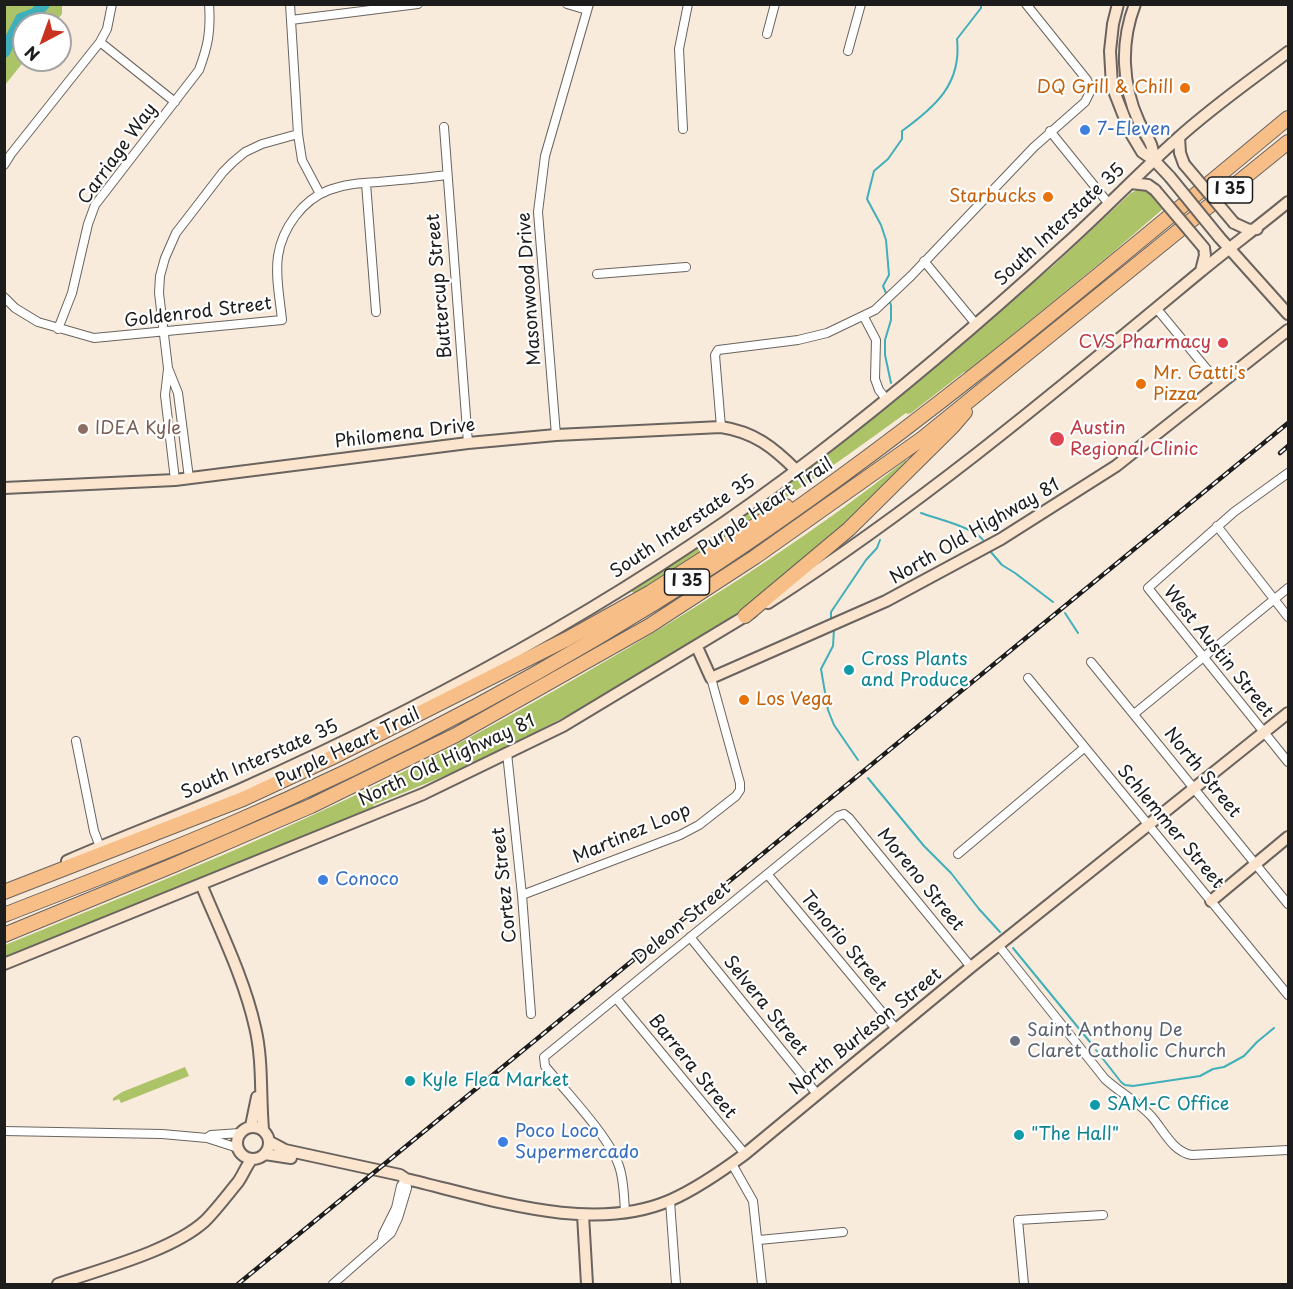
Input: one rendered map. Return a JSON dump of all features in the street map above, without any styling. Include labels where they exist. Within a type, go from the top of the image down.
[{"type":"highway","name":"Purple Heart Trail","points":[[4,915],[224,827],[318,785],[451,718],[627,619],[817,495],[949,397],[1288,118]]},
{"type":"highway","name":"Purple Heart Trail","points":[[4,935],[174,866],[311,806],[404,761],[510,705],[649,626],[755,557],[874,474],[984,389],[1288,142]]},
{"type":"highway","points":[[745,616],[849,529],[952,426],[984,389]]},
{"type":"highway","points":[[4,890],[243,799],[331,758],[567,639],[651,591],[784,507],[817,495]]},
{"type":"main road","points":[[1118,4],[1110,51],[1112,87],[1130,132],[1142,152],[1154,160],[1170,177],[1229,250],[1288,314]]},
{"type":"main road","points":[[1135,4],[1129,18],[1124,50],[1126,80],[1136,114],[1152,142],[1154,160]]},
{"type":"main road","name":"South Interstate 35","points":[[4,890],[288,767],[425,701],[628,586],[689,547],[796,470],[886,399],[1064,246],[1179,137],[1227,97],[1288,52]]},
{"type":"main road","points":[[1179,137],[1180,153],[1184,164],[1234,223],[1249,230],[1257,229]]},
{"type":"main road","points":[[1131,183],[1148,185],[1155,190],[1204,248],[1205,255],[1201,271]]},
{"type":"main road","points":[[697,647],[778,597],[857,544],[962,466],[1288,202]]},
{"type":"main road","name":"North Old Highway 81","points":[[711,678],[886,601],[972,556],[1116,466],[1288,330]]},
{"type":"main road","name":"Philomena Drive","points":[[4,488],[175,480],[468,442],[721,427],[738,429],[764,441],[796,470]]},
{"type":"main road","name":"North Old Highway 81","points":[[201,884],[423,794],[563,726],[697,647]]},
{"type":"main road","name":"Martinez Loop","points":[[697,647],[711,678]]},
{"type":"main road","name":"North Burleson Street","points":[[270,1142],[285,1150],[555,1213],[583,1215],[625,1212],[670,1201],[711,1179],[745,1154],[971,967],[1288,713]]},
{"type":"main road","points":[[1211,901],[1288,837]]},
{"type":"main road","points":[[4,964],[201,884],[247,998],[260,1054],[262,1129],[270,1142],[265,1154],[260,1158],[252,1159],[242,1155],[238,1149]]},
{"type":"main road","points":[[251,1126],[256,1097],[260,1091]]},
{"type":"main road","points":[[233,1185],[232,1180],[239,1164],[237,1142],[240,1133],[251,1126],[262,1129]]},
{"type":"main road","name":"North Burleson Street","points":[[265,1154],[400,1182],[406,1179]]},
{"type":"main road","points":[[58,1284],[168,1245],[187,1235],[205,1221],[237,1183],[252,1159]]},
{"type":"main road","points":[[583,1215],[587,1284]]},
{"type":"street","points":[[4,165],[100,42],[106,29],[112,4]]},
{"type":"street","name":"Carriage Way","points":[[58,328],[72,293],[87,224],[95,205],[199,70],[208,46],[209,4]]},
{"type":"street","points":[[290,4],[298,134],[302,160],[320,194]]},
{"type":"street","points":[[291,20],[418,4]]},
{"type":"street","points":[[567,4],[588,7]]},
{"type":"street","points":[[683,129],[679,49],[688,4]]},
{"type":"street","points":[[767,34],[775,4]]},
{"type":"street","points":[[848,51],[861,4]]},
{"type":"street","points":[[721,427],[715,355],[718,350],[798,340],[827,333],[864,317],[893,294],[1050,131],[1085,102],[1091,90],[1087,80],[1026,4]]},
{"type":"street","name":"Masonwood Drive","points":[[556,435],[538,212],[545,156],[588,7]]},
{"type":"street","points":[[100,42],[175,102]]},
{"type":"street","points":[[1091,90],[1112,87]]},
{"type":"street","name":"Buttercup Street","points":[[444,127],[468,442]]},
{"type":"street","points":[[1050,131],[1109,204]]},
{"type":"street","points":[[175,480],[165,395],[168,368],[159,283],[165,258],[176,233],[223,172],[245,152],[276,139],[298,134]]},
{"type":"street","name":"Goldenrod Street","points":[[4,297],[15,308],[38,322],[94,338],[282,320],[277,269],[282,240],[295,218],[320,194],[340,186],[447,176]]},
{"type":"street","points":[[366,183],[376,312]]},
{"type":"street","points":[[924,261],[975,323]]},
{"type":"street","points":[[597,274],[686,267]]},
{"type":"street","points":[[1157,309],[1220,385]]},
{"type":"street","points":[[864,317],[876,340],[875,379],[886,399]]},
{"type":"street","points":[[168,368],[178,393],[189,478]]},
{"type":"street","points":[[168,422],[182,421]]},
{"type":"street","points":[[1288,473],[1217,526],[1288,617]]},
{"type":"street","name":"West Austin Street","points":[[1217,526],[1148,588],[1288,762]]},
{"type":"street","points":[[1134,714],[1288,588]]},
{"type":"street","name":"North Street","points":[[1091,662],[1288,904]]},
{"type":"street","name":"Martinez Loop","points":[[522,895],[680,835],[699,825],[736,796],[740,790],[740,783],[711,678]]},
{"type":"street","name":"Schlemmer Street","points":[[1028,678],[1288,995]]},
{"type":"street","points":[[76,741],[94,831],[100,847]]},
{"type":"street","points":[[958,854],[1084,748]]},
{"type":"street","name":"Cortez Street","points":[[507,753],[522,895],[531,1014]]},
{"type":"street","name":"Deleon Street","points":[[625,1212],[622,1176],[616,1157],[544,1066],[544,1057],[838,816],[844,814]]},
{"type":"street","name":"Moreno Street","points":[[844,814],[971,967]]},
{"type":"street","name":"Tenorio Street","points":[[768,875],[896,1029]]},
{"type":"street","name":"Selvera Street","points":[[690,937],[817,1094]]},
{"type":"street","points":[[999,946],[1105,1079],[1145,1110],[1177,1149],[1184,1154],[1288,1150]]},
{"type":"street","name":"Barrera Street","points":[[616,998],[745,1154]]},
{"type":"street","points":[[4,1131],[162,1134],[207,1138],[238,1149]]},
{"type":"street","points":[[207,1138],[211,1135],[240,1133]]},
{"type":"street","points":[[732,1164],[753,1201],[762,1284]]},
{"type":"street","points":[[338,1283],[372,1252],[382,1239],[391,1233],[399,1218],[406,1179]]},
{"type":"street","points":[[670,1201],[676,1284]]},
{"type":"street","points":[[1024,1284],[1018,1220],[1103,1215]]},
{"type":"street","points":[[759,1240],[843,1232]]},
{"type":"green space","points":[[5,4],[62,5],[62,12],[12,12],[12,72],[15,72],[5,85]]},
{"type":"green space","points":[[1139,189],[1147,189],[1164,208],[966,373],[964,372],[911,413],[906,413],[806,484],[670,573],[635,594],[630,590],[489,672],[703,543],[786,486],[1053,266],[1131,193]]},
{"type":"green space","points":[[906,460],[907,462],[879,495],[762,596],[677,653],[615,690],[540,730],[447,775],[373,805],[374,808],[5,959],[5,945],[193,868],[304,819],[387,780],[549,694],[735,582],[805,535]]},
{"type":"green space","points":[[185,1067],[189,1076],[121,1103],[119,1099],[113,1101],[113,1098],[122,1092]]},
{"type":"waterway","points":[[4,52],[21,19],[35,14],[44,4]]},
{"type":"waterway","points":[[891,383],[885,355],[885,340],[891,320],[891,305],[883,286],[889,275],[886,240],[867,199],[874,171],[888,159],[902,139],[902,131],[925,113],[944,93],[955,69],[957,39],[981,8],[981,4]]},
{"type":"waterway","points":[[921,513],[963,527],[983,540]]},
{"type":"waterway","points":[[831,619],[831,612],[866,560],[877,548],[880,540]]},
{"type":"waterway","points":[[990,551],[1002,565],[1053,602]]},
{"type":"waterway","points":[[1065,613],[1078,633]]},
{"type":"waterway","points":[[834,629],[833,646],[821,669],[828,710],[834,725],[858,760]]},
{"type":"waterway","points":[[868,778],[1000,932]]},
{"type":"waterway","points":[[1013,948],[1090,1042]]},
{"type":"waterway","points":[[1096,1050],[1121,1082],[1133,1086],[1200,1076],[1213,1069],[1224,1067],[1244,1056],[1274,1028]]},
{"type":"railway","points":[[238,1284],[1288,423]]},
{"type":"railway","points":[[1280,453],[1288,446]]},
{"type":"place","name":"DQ Grill & Chill","points":[[1185,88]]},
{"type":"place","name":"7-Eleven","points":[[1085,130]]},
{"type":"place","name":"Starbucks","points":[[1048,197]]},
{"type":"place","name":"CVS Pharmacy","points":[[1223,343]]},
{"type":"place","name":"Mr. Gatti's Pizza","points":[[1141,384]]},
{"type":"place","name":"IDEA Kyle","points":[[83,429]]},
{"type":"place","name":"Austin Regional Clinic","points":[[1057,439]]},
{"type":"place","name":"Cross Plants and Produce","points":[[849,670]]},
{"type":"place","name":"Los Vega","points":[[744,700]]},
{"type":"place","name":"Conoco","points":[[323,880]]},
{"type":"place","name":"Saint Anthony De Claret Catholic Church","points":[[1015,1041]]},
{"type":"place","name":"Kyle Flea Market","points":[[410,1081]]},
{"type":"place","name":"SAM-C Office","points":[[1095,1105]]},
{"type":"place","name":"\"The Hall\"","points":[[1019,1135]]},
{"type":"place","name":"Poco Loco Supermercado","points":[[503,1142]]}]
